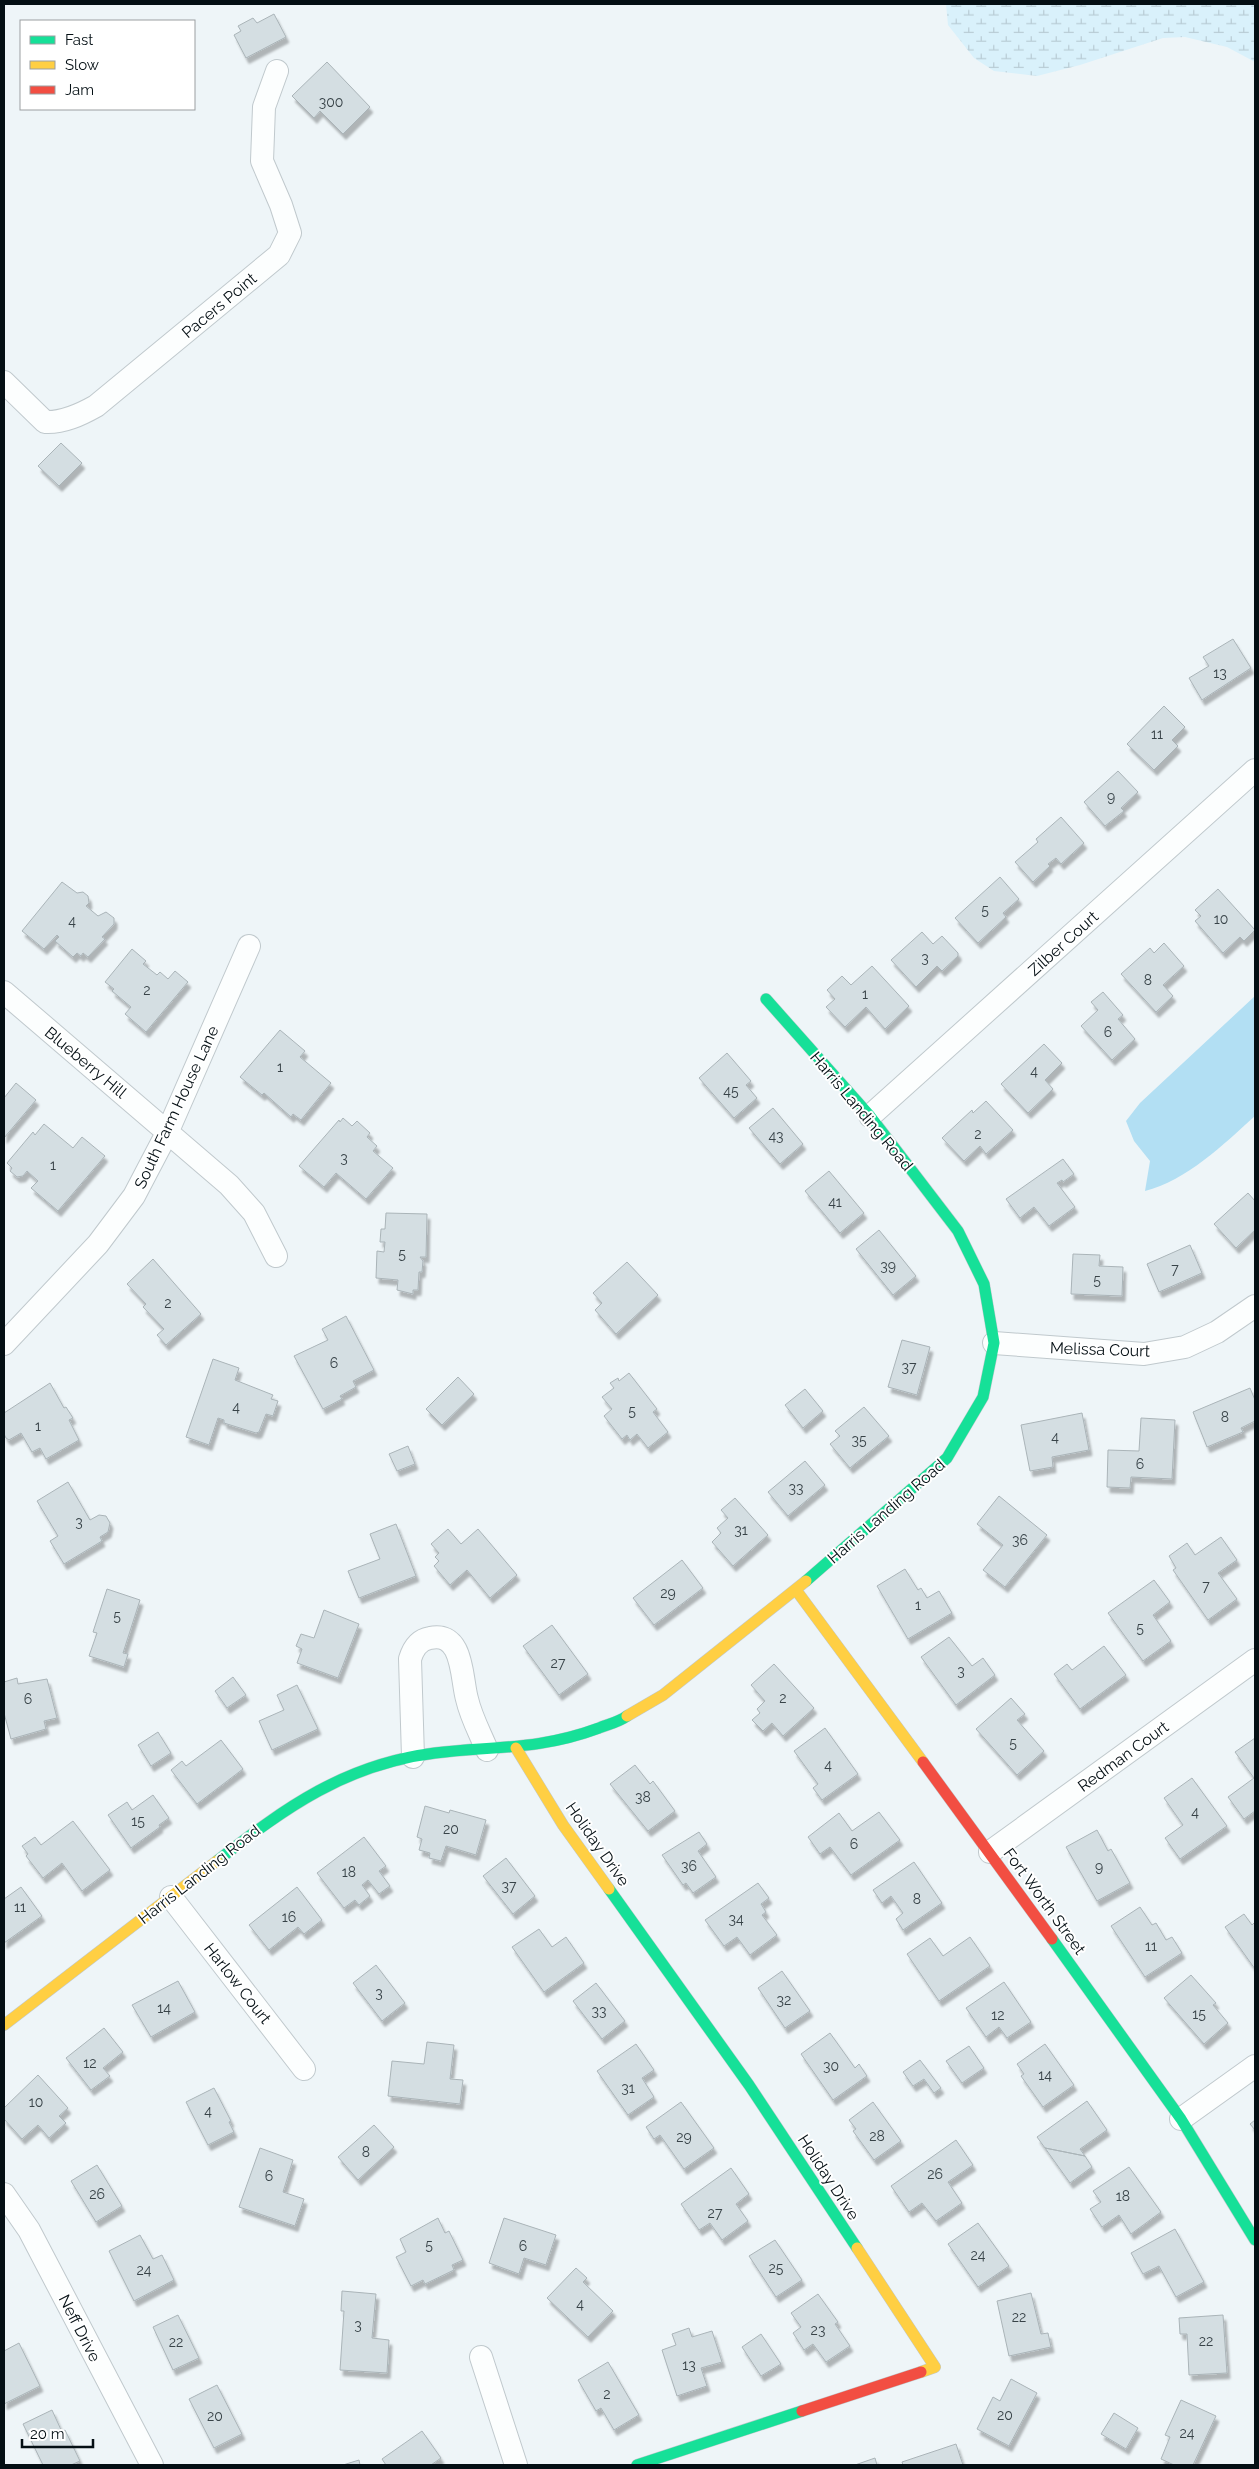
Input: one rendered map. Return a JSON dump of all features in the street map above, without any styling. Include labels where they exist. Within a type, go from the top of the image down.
[{"type":"street","name":"Pacers Point","points":[[4,382],[45,422],[75,417],[96,406],[279,255],[290,233],[282,205],[262,161],[264,107],[277,71]]},
{"type":"street","name":"Zilber Court","points":[[870,1116],[1255,770]]},
{"type":"street","name":"South Farm House Lane","points":[[4,1344],[98,1244],[134,1196],[167,1133],[249,946]]},
{"type":"street","name":"Blueberry Hill","points":[[4,992],[128,1096],[167,1133],[229,1185],[254,1213],[276,1256]]},
{"type":"street","name":"Harris Landing Road","points":[[4,2025],[276,1815],[317,1790],[352,1774],[413,1756],[516,1748],[552,1743],[586,1734],[623,1719],[663,1695],[796,1590],[947,1458],[983,1397],[994,1343],[984,1284],[958,1231],[870,1116],[766,999]]},
{"type":"street","name":"Melissa Court","points":[[994,1343],[1144,1354],[1185,1347],[1217,1332],[1255,1306]]},
{"type":"street","name":"Fort Worth Street","points":[[796,1590],[990,1852],[1181,2119],[1255,2240]]},
{"type":"street","points":[[413,1756],[410,1660],[414,1649],[422,1640],[431,1637],[449,1642],[456,1649],[466,1698],[486,1750]]},
{"type":"street","name":"Redman Court","points":[[990,1852],[1255,1660]]},
{"type":"street","name":"Holiday Drive","points":[[516,1748],[563,1824],[749,2085],[935,2367],[638,2465]]},
{"type":"street","name":"Harlow Court","points":[[171,1897],[304,2069]]},
{"type":"street","points":[[1181,2119],[1255,2066]]},
{"type":"street","name":"Neff Drive","points":[[4,2194],[29,2230],[152,2465]]},
{"type":"street","points":[[481,2357],[516,2465]]},
{"type":"green space","points":[[946,4],[1255,4],[1255,62],[1227,47],[1185,37],[1163,38],[1080,65],[1037,76],[994,71],[974,58],[948,25]]},
{"type":"water","points":[[1255,996],[1255,1116],[1190,1170],[1160,1186],[1145,1191],[1150,1161],[1134,1141],[1126,1121],[1140,1103]]},
{"type":"building","points":[[274,14],[286,37],[246,58],[234,35],[241,31],[238,26],[253,18],[257,23]]},
{"type":"building","points":[[327,62],[370,107],[343,134],[320,111],[314,118],[292,96]]},
{"type":"building","points":[[61,443],[82,463],[59,486],[38,466]]},
{"type":"building","points":[[1233,639],[1251,668],[1202,700],[1189,678],[1209,666],[1203,657]]},
{"type":"building","points":[[1164,706],[1185,727],[1172,740],[1178,746],[1154,770],[1127,744]]},
{"type":"building","points":[[1118,771],[1138,792],[1121,808],[1124,811],[1105,826],[1084,802]]},
{"type":"building","points":[[1061,817],[1084,843],[1061,864],[1056,858],[1048,864],[1050,866],[1033,882],[1015,862],[1038,842],[1036,839]]},
{"type":"building","points":[[1000,877],[1019,899],[1003,913],[1006,917],[978,943],[955,918]]},
{"type":"building","points":[[62,882],[77,893],[83,892],[88,896],[89,903],[86,906],[98,916],[106,912],[114,918],[114,924],[102,937],[105,939],[88,957],[83,953],[81,956],[77,953],[73,957],[55,941],[59,937],[57,935],[44,949],[22,931]]},
{"type":"building","points":[[1218,889],[1255,930],[1244,941],[1240,937],[1223,953],[1195,921],[1201,916],[1195,910]]},
{"type":"building","points":[[922,932],[933,944],[942,936],[958,953],[958,956],[942,971],[937,966],[916,987],[891,960]]},
{"type":"building","points":[[1164,943],[1184,966],[1163,985],[1173,996],[1156,1012],[1121,974],[1150,948],[1154,953]]},
{"type":"building","points":[[132,949],[146,961],[143,964],[157,975],[160,972],[168,979],[175,971],[188,982],[146,1032],[125,1014],[131,1007],[112,991],[114,989],[105,982]]},
{"type":"building","points":[[872,966],[909,1006],[885,1029],[866,1007],[845,1027],[826,1007],[835,999],[827,990],[842,976],[851,985]]},
{"type":"building","points":[[1103,992],[1123,1015],[1118,1019],[1135,1039],[1112,1060],[1081,1026],[1098,1010],[1091,1002]]},
{"type":"building","points":[[280,1030],[305,1051],[300,1057],[331,1083],[301,1120],[293,1114],[291,1117],[264,1093],[262,1095],[240,1077]]},
{"type":"building","points":[[1044,1044],[1062,1063],[1045,1080],[1053,1089],[1028,1113],[1001,1084]]},
{"type":"building","points":[[727,1053],[751,1081],[746,1085],[757,1098],[734,1118],[699,1078]]},
{"type":"building","points":[[16,1083],[36,1100],[4,1138],[4,1098]]},
{"type":"building","points":[[986,1101],[1013,1130],[986,1154],[980,1146],[964,1161],[942,1138],[972,1110],[973,1113]]},
{"type":"building","points":[[773,1108],[803,1144],[780,1164],[749,1128]]},
{"type":"building","points":[[343,1118],[352,1126],[357,1121],[370,1133],[367,1137],[377,1146],[373,1151],[393,1168],[366,1199],[336,1173],[324,1187],[299,1166],[339,1120],[340,1122]]},
{"type":"building","points":[[44,1124],[73,1148],[82,1137],[105,1156],[58,1211],[31,1188],[38,1181],[27,1171],[23,1176],[17,1177],[10,1171],[12,1168],[7,1163],[33,1132],[35,1135]]},
{"type":"building","points":[[1063,1159],[1074,1174],[1063,1182],[1062,1180],[1057,1183],[1075,1207],[1049,1226],[1034,1207],[1020,1218],[1006,1199]]},
{"type":"building","points":[[829,1171],[864,1213],[840,1233],[805,1191]]},
{"type":"building","points":[[1248,1193],[1255,1201],[1255,1230],[1236,1248],[1214,1224]]},
{"type":"building","points":[[386,1213],[427,1214],[426,1257],[420,1257],[423,1261],[422,1272],[419,1272],[418,1290],[413,1290],[413,1294],[397,1290],[398,1280],[376,1278],[377,1251],[384,1252],[385,1242],[380,1242],[381,1229],[385,1229]]},
{"type":"building","points":[[879,1230],[916,1276],[893,1295],[856,1249]]},
{"type":"building","points":[[1190,1245],[1202,1273],[1159,1292],[1147,1264]]},
{"type":"building","points":[[1073,1254],[1100,1255],[1099,1266],[1123,1267],[1122,1296],[1071,1294]]},
{"type":"building","points":[[153,1259],[201,1314],[166,1345],[157,1335],[164,1329],[143,1307],[146,1304],[127,1284]]},
{"type":"building","points":[[627,1262],[658,1295],[616,1334],[595,1310],[602,1303],[593,1293]]},
{"type":"building","points":[[346,1316],[374,1370],[353,1381],[356,1387],[340,1396],[342,1399],[323,1409],[294,1356],[328,1340],[322,1329]]},
{"type":"building","points":[[902,1340],[930,1347],[917,1395],[888,1387]]},
{"type":"building","points":[[213,1359],[239,1368],[235,1380],[273,1395],[271,1399],[278,1401],[273,1416],[266,1414],[259,1432],[256,1433],[224,1423],[224,1420],[218,1418],[209,1445],[186,1437]]},
{"type":"building","points":[[629,1373],[657,1409],[653,1412],[668,1432],[648,1448],[637,1434],[630,1440],[627,1435],[622,1439],[604,1416],[612,1409],[602,1397],[614,1388],[610,1383],[618,1378],[619,1381]]},
{"type":"building","points":[[458,1377],[474,1394],[442,1425],[426,1409]]},
{"type":"building","points":[[50,1383],[64,1408],[66,1407],[73,1418],[69,1420],[79,1440],[46,1459],[40,1448],[32,1452],[21,1433],[9,1440],[6,1438],[4,1434],[4,1413]]},
{"type":"building","points":[[1250,1388],[1255,1400],[1255,1421],[1241,1428],[1243,1432],[1207,1447],[1193,1412]]},
{"type":"building","points":[[805,1389],[823,1411],[803,1428],[785,1405]]},
{"type":"building","points":[[864,1407],[889,1436],[850,1468],[830,1444],[840,1436],[835,1431]]},
{"type":"building","points":[[1082,1413],[1089,1450],[1052,1457],[1053,1467],[1030,1471],[1021,1425]]},
{"type":"building","points":[[1141,1418],[1175,1420],[1172,1479],[1131,1477],[1130,1488],[1107,1487],[1108,1450],[1139,1451]]},
{"type":"building","points":[[408,1446],[415,1464],[397,1471],[389,1454]]},
{"type":"building","points":[[805,1461],[825,1485],[788,1516],[768,1492]]},
{"type":"building","points":[[68,1482],[90,1520],[99,1515],[106,1516],[110,1523],[108,1532],[100,1537],[102,1541],[64,1564],[50,1541],[58,1536],[37,1501]]},
{"type":"building","points":[[999,1496],[1047,1535],[1005,1587],[983,1570],[1003,1545],[977,1524]]},
{"type":"building","points":[[735,1498],[768,1535],[733,1566],[712,1542],[721,1533],[717,1528],[728,1518],[721,1510]]},
{"type":"building","points":[[396,1524],[416,1576],[359,1598],[348,1571],[380,1559],[370,1534]]},
{"type":"building","points":[[448,1529],[461,1544],[478,1529],[517,1575],[490,1598],[467,1570],[450,1585],[434,1566],[439,1561],[435,1557],[439,1553],[431,1544]]},
{"type":"building","points":[[1221,1537],[1237,1560],[1218,1573],[1237,1599],[1208,1620],[1173,1570],[1176,1568],[1169,1556],[1187,1543],[1195,1555]]},
{"type":"building","points":[[682,1560],[703,1588],[654,1625],[633,1598]]},
{"type":"building","points":[[905,1569],[918,1590],[921,1588],[927,1598],[939,1591],[952,1613],[908,1639],[877,1586]]},
{"type":"building","points":[[1154,1580],[1170,1602],[1153,1615],[1171,1641],[1143,1661],[1108,1613]]},
{"type":"building","points":[[107,1589],[140,1600],[123,1653],[128,1654],[124,1667],[89,1656],[97,1633],[93,1632]]},
{"type":"building","points":[[324,1610],[359,1624],[338,1678],[297,1663],[302,1649],[296,1646],[301,1634],[314,1638]]},
{"type":"building","points":[[552,1625],[588,1674],[559,1695],[523,1646]]},
{"type":"building","points":[[949,1637],[972,1666],[983,1658],[995,1675],[956,1705],[921,1657]]},
{"type":"building","points":[[1104,1646],[1126,1675],[1080,1709],[1054,1674],[1067,1664],[1072,1670]]},
{"type":"building","points":[[774,1664],[814,1708],[783,1736],[772,1723],[763,1731],[752,1720],[760,1713],[757,1709],[765,1701],[751,1685]]},
{"type":"building","points":[[233,1677],[246,1695],[227,1708],[215,1691]]},
{"type":"building","points":[[17,1678],[18,1684],[47,1679],[57,1718],[44,1721],[46,1729],[11,1739],[4,1713],[4,1682]]},
{"type":"building","points":[[297,1685],[318,1729],[272,1750],[259,1721],[284,1710],[277,1695]]},
{"type":"building","points":[[1011,1698],[1025,1714],[1017,1720],[1044,1751],[1017,1775],[976,1729]]},
{"type":"building","points":[[825,1728],[858,1774],[822,1800],[813,1788],[818,1784],[794,1751]]},
{"type":"building","points":[[158,1732],[171,1753],[151,1766],[138,1745]]},
{"type":"building","points":[[1255,1738],[1255,1811],[1244,1819],[1228,1797],[1254,1778],[1235,1752]]},
{"type":"building","points":[[221,1740],[243,1769],[197,1804],[171,1770],[182,1761],[186,1766]]},
{"type":"building","points":[[635,1765],[650,1784],[653,1781],[675,1811],[648,1831],[610,1784]]},
{"type":"building","points":[[1192,1778],[1227,1826],[1180,1859],[1165,1838],[1183,1825],[1164,1798]]},
{"type":"building","points":[[153,1795],[169,1818],[131,1848],[108,1815],[127,1802],[132,1810]]},
{"type":"building","points":[[425,1806],[449,1813],[450,1810],[486,1820],[476,1855],[446,1846],[441,1861],[429,1858],[430,1853],[419,1850],[422,1839],[417,1837]]},
{"type":"building","points":[[879,1812],[900,1840],[851,1875],[830,1847],[820,1854],[808,1837],[839,1813],[852,1831]]},
{"type":"building","points":[[73,1821],[110,1870],[82,1891],[62,1863],[43,1878],[26,1856],[28,1854],[22,1846],[35,1837],[41,1845]]},
{"type":"building","points":[[1097,1830],[1108,1851],[1111,1849],[1130,1883],[1097,1901],[1066,1847]]},
{"type":"building","points":[[699,1832],[707,1844],[698,1851],[716,1877],[693,1893],[686,1883],[683,1885],[662,1855]]},
{"type":"building","points":[[364,1837],[386,1866],[379,1871],[390,1886],[379,1894],[368,1880],[362,1885],[370,1896],[359,1905],[355,1900],[344,1908],[317,1873]]},
{"type":"building","points":[[506,1858],[535,1896],[513,1914],[483,1876]]},
{"type":"building","points":[[914,1862],[942,1903],[903,1930],[896,1919],[903,1913],[891,1896],[882,1903],[873,1890]]},
{"type":"building","points":[[758,1883],[769,1898],[761,1904],[766,1912],[762,1915],[777,1935],[750,1955],[737,1937],[724,1946],[705,1920]]},
{"type":"building","points":[[21,1887],[42,1916],[4,1943],[4,1899]]},
{"type":"building","points":[[297,1887],[322,1920],[304,1934],[298,1927],[269,1950],[249,1925]]},
{"type":"building","points":[[1140,1907],[1152,1925],[1156,1923],[1166,1940],[1172,1937],[1182,1953],[1145,1977],[1111,1926]]},
{"type":"building","points":[[1244,1914],[1252,1925],[1255,1922],[1255,1969],[1225,1927]]},
{"type":"building","points":[[539,1929],[552,1947],[566,1937],[584,1963],[544,1992],[512,1947]]},
{"type":"building","points":[[970,1937],[990,1966],[939,2001],[907,1954],[930,1938],[943,1956]]},
{"type":"building","points":[[376,1965],[405,2003],[382,2021],[353,1983]]},
{"type":"building","points":[[782,1971],[810,2011],[785,2028],[758,1988]]},
{"type":"building","points":[[1191,1975],[1216,2003],[1213,2005],[1228,2023],[1204,2044],[1164,1998]]},
{"type":"building","points":[[178,1981],[195,2012],[151,2037],[132,2005]]},
{"type":"building","points":[[1004,1982],[1031,2022],[1007,2038],[999,2027],[986,2037],[966,2008]]},
{"type":"building","points":[[596,1983],[625,2021],[602,2039],[573,2001]]},
{"type":"building","points":[[104,2028],[123,2052],[103,2068],[110,2076],[91,2090],[66,2058]]},
{"type":"building","points":[[830,2033],[855,2068],[859,2064],[867,2076],[833,2100],[801,2054]]},
{"type":"building","points":[[427,2042],[454,2045],[450,2079],[463,2080],[460,2104],[388,2096],[392,2061],[424,2064]]},
{"type":"building","points":[[636,2044],[654,2070],[642,2078],[654,2097],[628,2115],[597,2071]]},
{"type":"building","points":[[1045,2044],[1074,2085],[1043,2107],[1021,2076],[1024,2074],[1017,2064]]},
{"type":"building","points":[[969,2046],[984,2068],[962,2083],[946,2061]]},
{"type":"building","points":[[920,2060],[941,2088],[934,2093],[924,2079],[913,2086],[903,2072]]},
{"type":"building","points":[[38,2075],[68,2108],[59,2116],[66,2123],[49,2138],[38,2125],[22,2139],[4,2119],[4,2108]]},
{"type":"building","points":[[214,2088],[231,2121],[229,2122],[234,2132],[208,2145],[186,2102]]},
{"type":"building","points":[[1087,2101],[1107,2130],[1080,2149],[1085,2156],[1045,2148],[1037,2137]]},
{"type":"building","points":[[681,2102],[714,2148],[684,2169],[660,2135],[654,2139],[646,2127]]},
{"type":"building","points":[[873,2102],[901,2141],[874,2160],[853,2131],[856,2129],[849,2120]]},
{"type":"building","points":[[1255,2120],[1255,2130],[1250,2124]]},
{"type":"building","points":[[374,2125],[394,2147],[358,2180],[338,2157]]},
{"type":"building","points":[[956,2140],[973,2165],[948,2182],[962,2203],[936,2221],[922,2203],[909,2212],[891,2186]]},
{"type":"building","points":[[260,2148],[293,2160],[283,2192],[304,2199],[295,2226],[239,2207]]},
{"type":"building","points":[[1045,2148],[1085,2156],[1092,2167],[1070,2183]]},
{"type":"building","points":[[97,2165],[122,2206],[96,2222],[71,2181]]},
{"type":"building","points":[[1129,2167],[1161,2212],[1131,2234],[1119,2215],[1102,2227],[1090,2209],[1101,2202],[1093,2191]]},
{"type":"building","points":[[731,2168],[749,2194],[736,2204],[748,2221],[722,2240],[710,2223],[699,2230],[681,2204]]},
{"type":"building","points":[[438,2218],[445,2233],[449,2231],[463,2260],[452,2265],[454,2270],[425,2284],[423,2280],[411,2286],[396,2257],[406,2252],[400,2239]]},
{"type":"building","points":[[504,2218],[556,2235],[546,2265],[524,2258],[519,2274],[489,2263]]},
{"type":"building","points":[[978,2223],[1009,2266],[978,2287],[948,2244]]},
{"type":"building","points":[[1175,2229],[1204,2282],[1176,2297],[1159,2266],[1143,2274],[1131,2253]]},
{"type":"building","points":[[140,2235],[153,2259],[162,2255],[174,2280],[134,2301],[109,2251]]},
{"type":"building","points":[[775,2240],[802,2280],[776,2297],[749,2256]]},
{"type":"building","points":[[576,2268],[587,2278],[583,2282],[613,2311],[588,2337],[547,2298]]},
{"type":"building","points":[[342,2291],[376,2294],[372,2338],[389,2340],[387,2373],[340,2370],[344,2311],[341,2311]]},
{"type":"building","points":[[1031,2293],[1041,2334],[1048,2333],[1051,2347],[1009,2356],[997,2301]]},
{"type":"building","points":[[818,2294],[838,2322],[835,2324],[850,2346],[826,2362],[813,2344],[804,2350],[793,2333],[801,2327],[791,2313]]},
{"type":"building","points":[[178,2315],[199,2358],[173,2370],[153,2327]]},
{"type":"building","points":[[1223,2315],[1227,2373],[1189,2375],[1187,2334],[1180,2334],[1179,2318]]},
{"type":"building","points":[[689,2328],[692,2337],[712,2331],[722,2362],[701,2368],[707,2386],[677,2396],[662,2350],[676,2345],[672,2334]]},
{"type":"building","points":[[761,2334],[781,2364],[761,2376],[742,2347]]},
{"type":"building","points":[[19,2343],[40,2386],[4,2404],[4,2351]]},
{"type":"building","points":[[608,2362],[639,2415],[614,2430],[601,2408],[596,2411],[578,2380]]},
{"type":"building","points":[[1011,2379],[1037,2393],[1009,2446],[977,2429],[993,2397],[1000,2401]]},
{"type":"building","points":[[217,2385],[242,2434],[214,2448],[189,2399]]},
{"type":"building","points":[[1181,2400],[1216,2416],[1193,2465],[1174,2465],[1161,2459],[1170,2437],[1165,2435]]},
{"type":"building","points":[[52,2410],[62,2432],[65,2430],[80,2461],[71,2465],[43,2465],[23,2424]]},
{"type":"building","points":[[1114,2413],[1138,2428],[1126,2449],[1101,2434]]},
{"type":"building","points":[[422,2431],[441,2458],[431,2465],[386,2465],[382,2459]]},
{"type":"building","points":[[956,2444],[963,2465],[903,2465],[902,2462]]},
{"type":"building","points":[[875,2458],[877,2465],[855,2465]]},
{"type":"building","points":[[359,2460],[360,2465],[343,2465]]},
{"type":"traffic: fast","points":[[766,999],[870,1116],[958,1231],[984,1284],[994,1343],[983,1397],[947,1458],[806,1581]]},
{"type":"traffic: fast","points":[[217,1861],[293,1806],[318,1791],[373,1767],[435,1753],[537,1744],[557,1740],[599,1728],[627,1716]]},
{"type":"traffic: fast","points":[[609,1889],[749,2085],[857,2248]]},
{"type":"traffic: fast","points":[[1052,1939],[1181,2119],[1255,2240]]},
{"type":"traffic: fast","points":[[637,2465],[802,2411]]},
{"type":"traffic: slow","points":[[627,1716],[663,1695],[806,1581]]},
{"type":"traffic: slow","points":[[796,1590],[923,1762]]},
{"type":"traffic: slow","points":[[516,1748],[563,1825],[609,1889]]},
{"type":"traffic: slow","points":[[4,2025],[217,1861]]},
{"type":"traffic: slow","points":[[857,2248],[935,2367],[921,2372]]},
{"type":"traffic: jam","points":[[923,1762],[1052,1939]]},
{"type":"traffic: jam","points":[[802,2411],[921,2372]]}]
